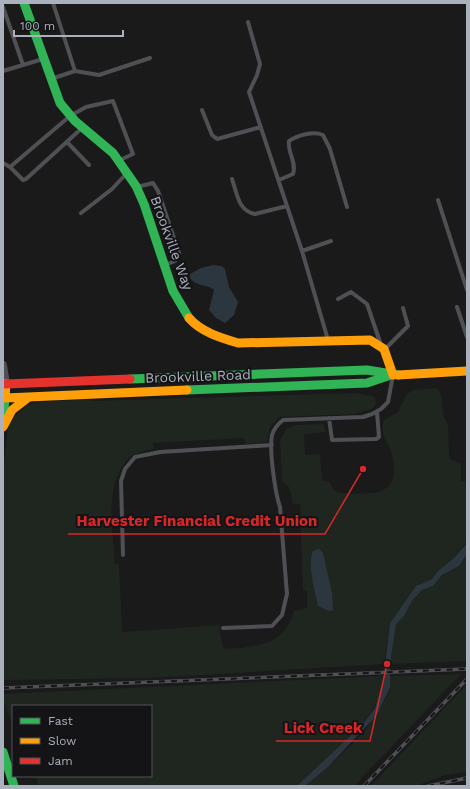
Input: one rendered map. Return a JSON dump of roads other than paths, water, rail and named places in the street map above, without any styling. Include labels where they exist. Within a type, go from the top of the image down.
[{"type":"main road","name":"Brookville Way","points":[[24,3],[57,96],[70,116],[98,139],[128,172],[137,188],[173,291],[191,320],[203,329],[219,337],[238,343],[368,339],[382,347]]},
{"type":"main road","points":[[382,347],[393,375]]},
{"type":"main road","name":"Brookville Road","points":[[4,384],[367,370],[393,375],[467,371]]},
{"type":"main road","name":"Brookville Road","points":[[4,398],[367,383],[393,375]]},
{"type":"main road","points":[[3,422],[4,384]]},
{"type":"main road","points":[[3,427],[12,410],[29,397]]},
{"type":"main road","points":[[3,752],[14,786]]},
{"type":"street","points":[[3,365],[4,384]]},
{"type":"lane","points":[[53,3],[75,71]]},
{"type":"lane","points":[[3,7],[23,65]]},
{"type":"lane","points":[[248,22],[260,64],[257,75],[249,92],[302,251],[328,341]]},
{"type":"lane","points":[[51,79],[75,71],[99,74],[150,58]]},
{"type":"lane","points":[[3,72],[43,59]]},
{"type":"lane","points":[[10,167],[70,116],[86,107],[113,101],[133,154],[119,161]]},
{"type":"lane","points":[[202,110],[212,135],[217,139],[261,128]]},
{"type":"lane","points":[[3,163],[10,167],[23,180],[26,179],[83,127]]},
{"type":"lane","points":[[279,180],[294,172],[295,167],[289,141],[313,132],[323,135],[330,148],[347,207]]},
{"type":"lane","points":[[67,142],[89,165]]},
{"type":"lane","points":[[81,213],[112,189],[128,172]]},
{"type":"lane","points":[[232,179],[242,208],[250,213],[255,214],[287,206]]},
{"type":"lane","points":[[137,188],[153,184],[158,190],[179,253],[176,261],[165,265]]},
{"type":"lane","points":[[438,200],[467,290]]},
{"type":"lane","points":[[302,251],[331,241]]},
{"type":"lane","points":[[338,299],[351,292],[367,304],[382,347],[408,326],[404,308]]},
{"type":"lane","points":[[457,307],[467,336]]},
{"type":"lane","points":[[223,628],[272,626],[282,616],[286,594],[280,506],[276,496],[272,446],[272,435],[276,426],[283,420],[362,417],[377,412],[390,399],[393,375]]},
{"type":"lane","points":[[329,418],[330,437],[336,441],[376,439],[379,437],[377,412]]},
{"type":"lane","points":[[123,555],[121,480],[125,469],[135,457],[146,453],[272,446]]},
{"type":"railway","points":[[3,688],[467,669]]},
{"type":"railway","points":[[364,786],[467,679]]},
{"type":"railway","points":[[428,786],[467,778]]},
{"type":"place","name":"Harvester Financial Credit Union","points":[[363,469]]},
{"type":"place","name":"Lick Creek","points":[[387,664]]}]
